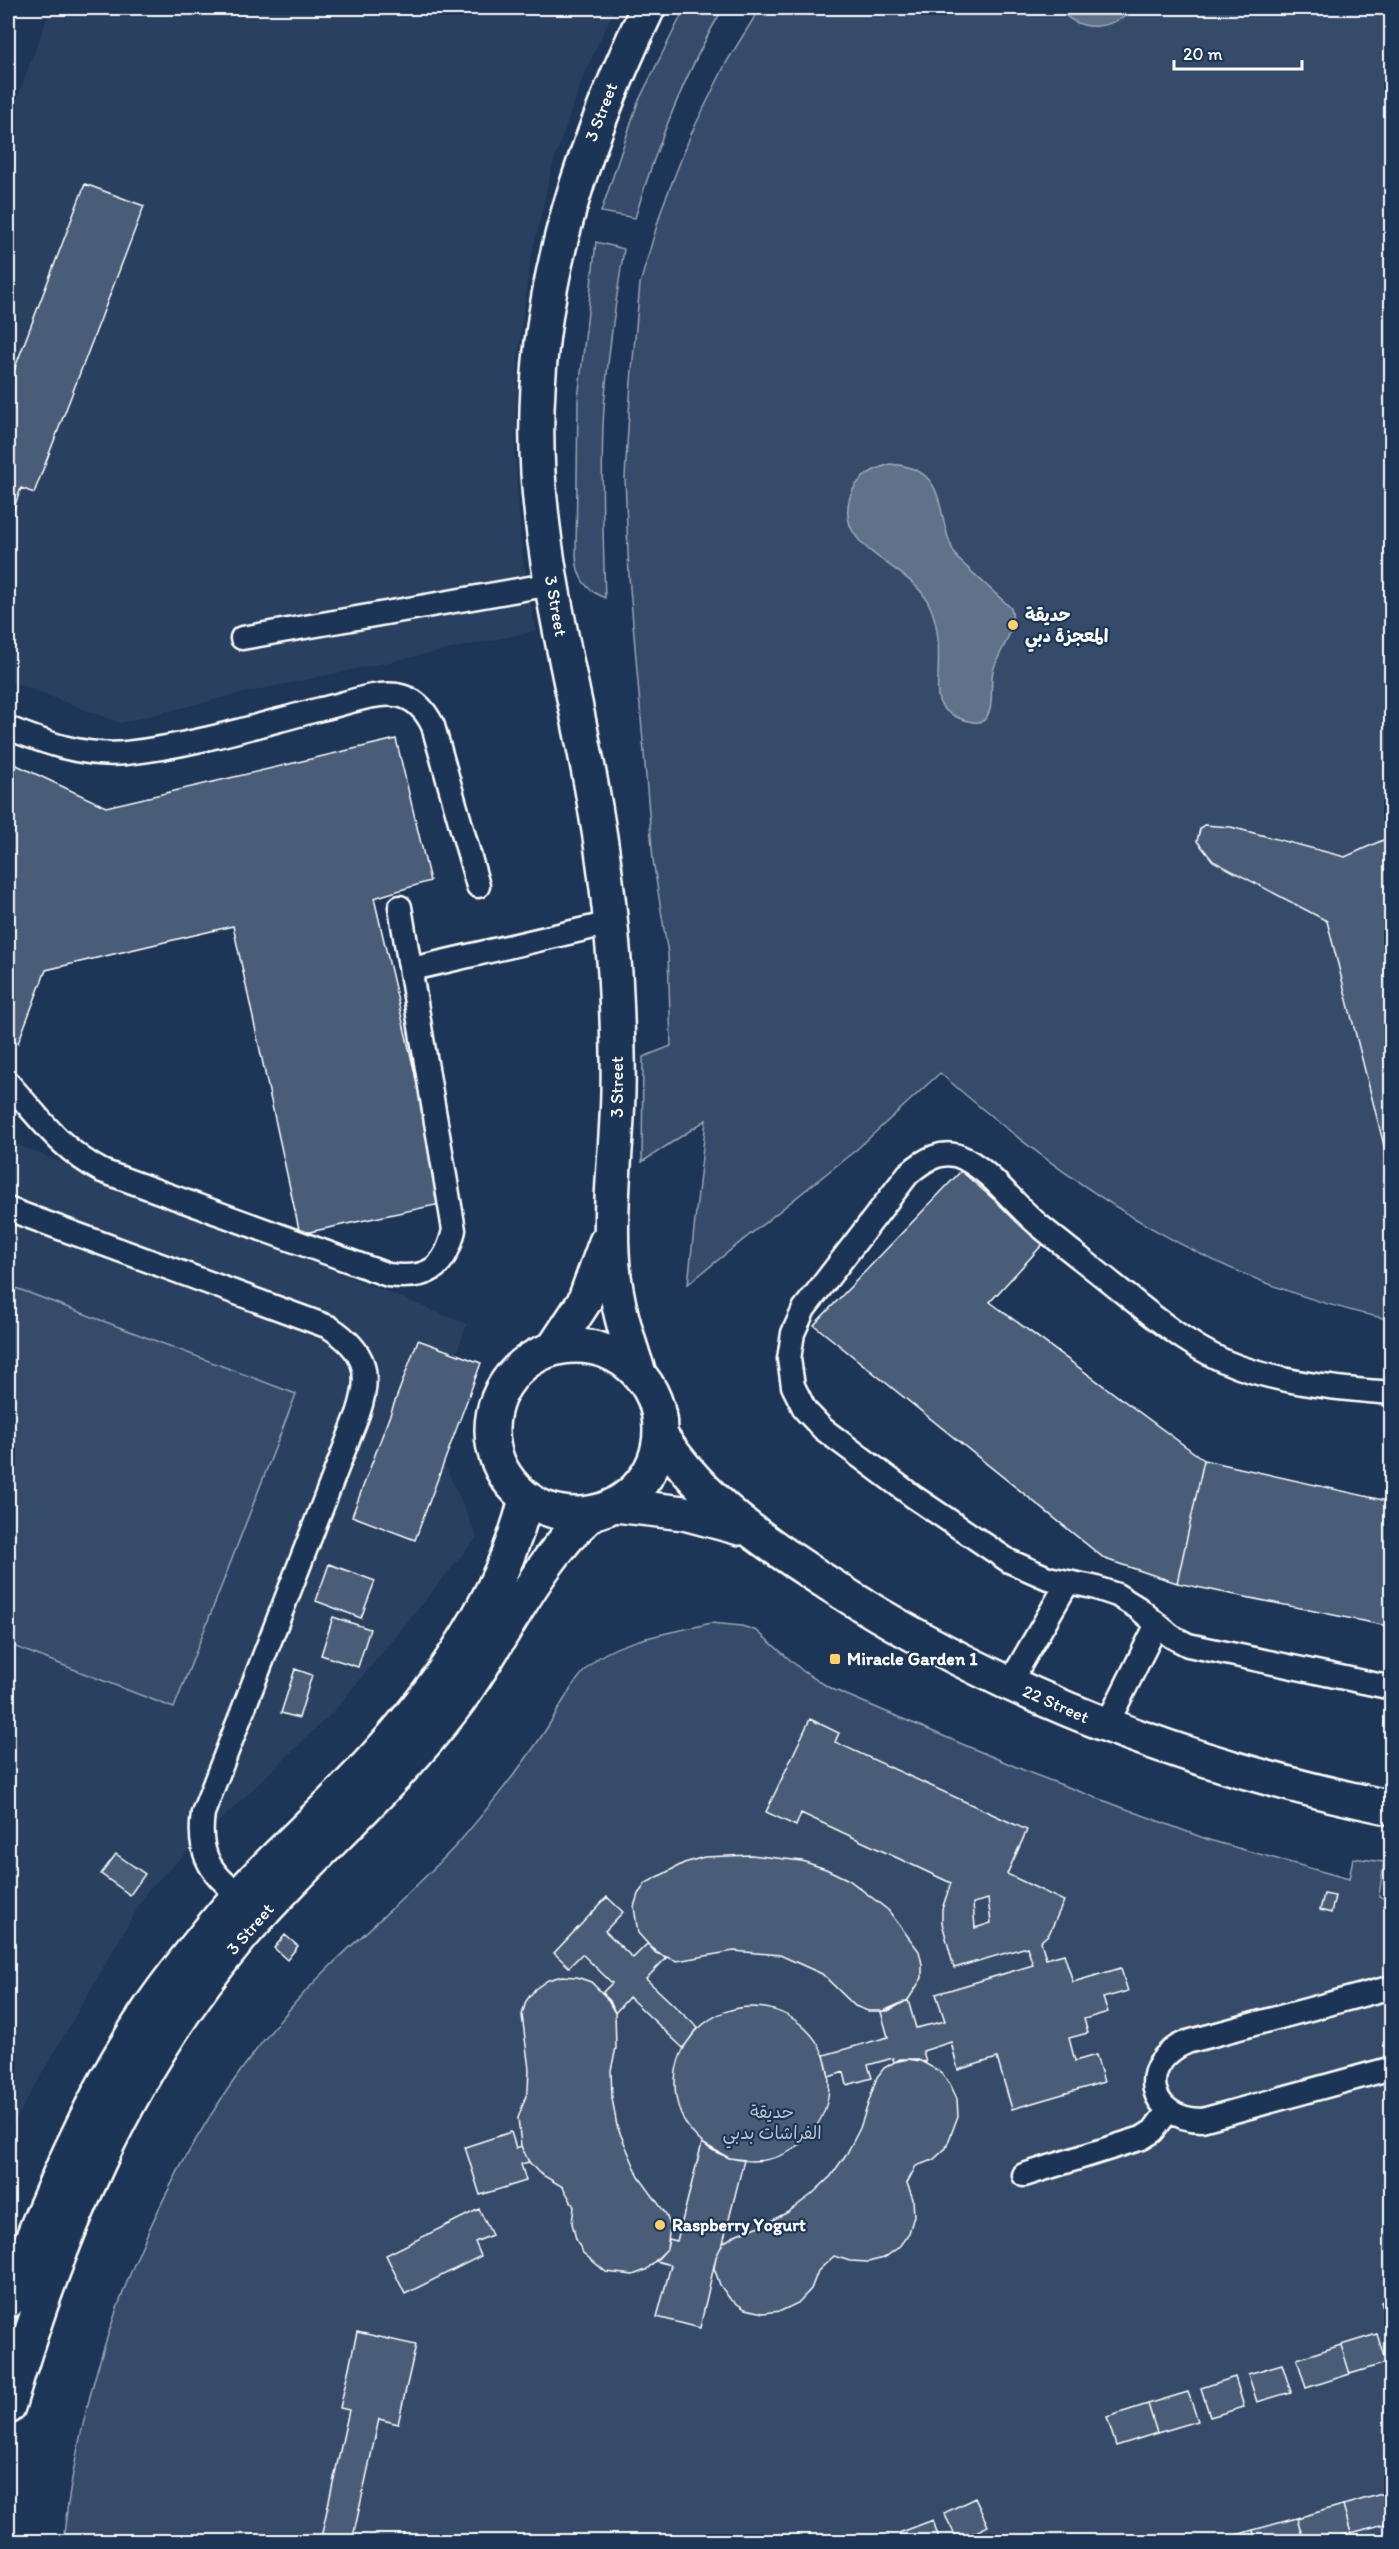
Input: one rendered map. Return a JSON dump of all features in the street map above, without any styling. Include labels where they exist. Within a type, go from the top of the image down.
[{"type":"street","name":"3 Street","points":[[640,1376],[621,1317],[615,1286],[611,1220],[618,1091],[611,923],[597,818],[552,584],[538,475],[537,423],[539,366],[547,309],[566,218],[580,168],[611,85],[648,8]]},
{"type":"street","name":"3 Street","points":[[552,1349],[570,1326],[588,1294],[604,1250],[611,1220]]},
{"type":"street","points":[[577,1346],[601,1349],[623,1360],[640,1376],[652,1394],[659,1414],[660,1435],[653,1464],[638,1488],[603,1509],[568,1514],[546,1510],[526,1499],[506,1479],[495,1456],[491,1429],[495,1402],[508,1379],[528,1360],[552,1349],[577,1346]]},
{"type":"street","name":"22 Street","points":[[660,1435],[701,1488],[750,1532],[851,1598],[955,1657],[1009,1684],[1106,1726],[1261,1778],[1392,1808]]},
{"type":"street","name":"3 Street","points":[[8,2407],[40,2300],[67,2230],[143,2078],[250,1905],[441,1677],[479,1615],[505,1562],[526,1499]]},
{"type":"street","name":"3 Street","points":[[8,2301],[63,2169],[114,2068],[152,2005],[250,1905],[408,1763],[454,1706],[560,1544],[603,1509]]},
{"type":"street","name":"22 Street","points":[[603,1509],[684,1513],[750,1532]]},
{"type":"lane","points":[[242,638],[552,584]]},
{"type":"lane","points":[[8,728],[47,744],[73,750],[126,753],[179,743],[366,698],[398,695],[413,701],[426,711],[433,726],[478,886]]},
{"type":"lane","points":[[8,1083],[61,1143],[78,1158],[102,1171],[388,1275],[411,1278],[433,1270],[449,1252],[454,1230],[400,907]]},
{"type":"lane","points":[[412,969],[611,923]]},
{"type":"lane","points":[[1392,1393],[1301,1384],[1238,1366],[1208,1353],[1179,1336],[1037,1224],[1005,1191],[964,1158],[944,1154],[924,1160],[908,1174],[804,1309],[793,1333],[789,1359],[793,1386],[805,1410],[823,1429],[914,1497],[1028,1571],[1117,1595],[1171,1636],[1188,1645],[1392,1688]]},
{"type":"lane","points":[[8,1209],[328,1327],[350,1341],[363,1364],[366,1389],[358,1414],[203,1813],[202,1844],[212,1872],[250,1905]]},
{"type":"lane","points":[[1009,1684],[1068,1582]]},
{"type":"lane","points":[[1106,1726],[1157,1624]]},
{"type":"lane","points":[[1392,1987],[1187,2042],[1170,2049],[1159,2062],[1154,2079],[1157,2097],[1168,2111],[1184,2119],[1202,2120],[1392,2068]]},
{"type":"lane","points":[[1024,2175],[1142,2138],[1153,2131],[1168,2111]]},
{"type":"shaded area","points":[[51,8],[615,8],[584,74],[552,167],[530,262],[518,359],[515,456],[522,554],[536,631],[238,694],[120,723],[8,680],[8,122]]},
{"type":"shaded area","points":[[1058,8],[1138,8],[1108,24],[1087,26],[1077,23]]},
{"type":"shaded area","points":[[890,464],[910,468],[924,475],[933,485],[950,544],[958,559],[1011,608],[1012,624],[993,671],[991,705],[983,721],[961,719],[944,709],[938,693],[937,630],[929,604],[920,590],[876,556],[853,531],[848,515],[853,490],[865,476]]},
{"type":"shaded area","points":[[8,1141],[467,1324],[429,1429],[477,1537],[335,1710],[148,1890],[14,2122],[8,2141]]},
{"type":"green space","points":[[685,8],[723,8],[673,110],[635,218],[601,212],[638,102]]},
{"type":"green space","name":"حديقة المعجزة دبي","points":[[760,8],[1391,8],[1391,1320],[1326,1304],[1264,1282],[1206,1257],[1149,1227],[1042,1156],[940,1073],[856,1150],[688,1284],[706,1120],[642,1162],[643,1057],[671,1046],[668,954],[653,860],[629,576],[625,477],[640,284],[662,208],[691,134],[726,63]]},
{"type":"green space","points":[[596,242],[624,249],[604,403],[602,490],[605,598],[592,591],[583,582],[576,556],[578,399]]},
{"type":"green space","points":[[8,1285],[296,1394],[174,1708],[8,1644]]},
{"type":"green space","name":"حديقة الفراشات بدبي","points":[[711,1623],[742,1626],[757,1631],[804,1672],[830,1688],[1033,1774],[1209,1840],[1349,1879],[1353,1858],[1384,1862],[1379,1896],[1392,1902],[1391,2541],[63,2542],[74,2470],[89,2399],[110,2328],[136,2259],[167,2192],[203,2128],[243,2068],[288,2011],[329,1967],[418,1884],[460,1841],[524,1762],[589,1665],[623,1645]]},
{"type":"building","points":[[85,184],[144,206],[34,493],[21,488],[8,525],[8,386]]},
{"type":"building","points":[[396,739],[430,881],[374,898],[445,1203],[300,1234],[233,926],[46,970],[18,1043],[8,1039],[8,761],[106,807]]},
{"type":"building","points":[[1204,825],[1231,827],[1345,857],[1392,836],[1392,1177],[1327,921],[1213,861],[1197,841],[1200,829]]},
{"type":"building","points":[[961,1171],[1044,1243],[990,1302],[1204,1460],[1177,1583],[1105,1559],[814,1325]]},
{"type":"building","points":[[418,1340],[481,1363],[415,1540],[352,1516]]},
{"type":"building","points":[[1204,1460],[1392,1502],[1392,1627],[1177,1583]]},
{"type":"building","points":[[329,1564],[375,1581],[361,1618],[316,1601]]},
{"type":"building","points":[[333,1617],[370,1629],[358,1667],[321,1655]]},
{"type":"building","points":[[295,1669],[312,1675],[299,1718],[281,1713]]},
{"type":"building","name":"حديقة الفراشات بدبي","points":[[810,1719],[839,1733],[835,1742],[1027,1830],[1007,1874],[1064,1901],[1049,1934],[1041,1941],[1046,1959],[1064,1954],[1073,1982],[1121,1968],[1128,1991],[1103,1998],[1108,2012],[1084,2019],[1088,2033],[1069,2038],[1075,2061],[1096,2055],[1104,2082],[1012,2109],[997,2058],[958,2070],[951,2042],[923,2051],[926,2062],[908,2059],[894,2062],[893,2058],[868,2065],[872,2078],[847,2085],[844,2072],[829,2077],[824,2055],[888,2037],[881,2012],[908,2000],[916,2028],[945,2021],[936,1994],[1033,1965],[1027,1947],[954,1968],[942,1923],[942,1909],[951,1883],[801,1813],[796,1826],[766,1812]],"holes":[[[988,1899],[991,1923],[975,1928],[973,1903]]]},
{"type":"building","points":[[116,1854],[145,1874],[130,1895],[101,1874]]},
{"type":"building","points":[[751,1855],[802,1861],[826,1869],[849,1880],[888,1910],[919,1951],[922,1964],[922,1978],[908,2000],[888,2011],[868,2011],[855,2006],[822,1974],[780,1955],[734,1951],[677,1961],[656,1953],[638,1933],[634,1907],[638,1894],[646,1883],[684,1863],[704,1857]]},
{"type":"building","points":[[1324,1894],[1335,1896],[1331,1913],[1320,1910]]},
{"type":"building","points":[[607,1897],[623,1912],[605,1931],[633,1958],[647,1944],[666,1958],[646,1979],[698,2028],[683,2048],[629,1997],[615,2013],[603,1992],[612,1983],[582,1954],[569,1967],[554,1953]]},
{"type":"building","points":[[285,1935],[298,1946],[287,1960],[274,1948]]},
{"type":"building","points":[[1389,1937],[1392,1938],[1392,1955],[1385,1954]]},
{"type":"building","points":[[562,1976],[577,1977],[591,1982],[610,2001],[615,2013],[616,2048],[611,2070],[612,2098],[617,2126],[639,2177],[666,2214],[670,2226],[667,2249],[646,2270],[633,2275],[606,2272],[583,2253],[572,2223],[574,2207],[563,2187],[539,2173],[529,2162],[521,2146],[518,2118],[528,2090],[529,2069],[522,2015],[526,2001],[535,1989],[548,1980]]},
{"type":"building","points":[[752,2007],[781,2013],[795,2020],[806,2030],[816,2041],[823,2055],[829,2084],[823,2113],[816,2127],[806,2138],[795,2148],[781,2155],[752,2161],[723,2155],[709,2148],[698,2138],[688,2127],[681,2113],[675,2084],[681,2055],[688,2041],[698,2030],[709,2020],[723,2013]]},
{"type":"building","points":[[900,2059],[917,2059],[939,2071],[950,2084],[957,2099],[958,2116],[946,2148],[933,2160],[916,2166],[907,2183],[913,2199],[914,2216],[909,2233],[899,2247],[884,2258],[868,2262],[850,2261],[834,2256],[818,2271],[811,2289],[798,2303],[781,2311],[763,2313],[745,2309],[730,2299],[720,2285],[714,2268],[716,2257],[723,2243],[737,2234],[763,2225],[788,2212],[831,2176],[847,2153],[860,2128],[877,2077],[884,2068]]},
{"type":"building","points":[[511,2132],[516,2148],[521,2146],[529,2162],[521,2164],[526,2181],[480,2195],[465,2147]]},
{"type":"building","points":[[702,2143],[729,2158],[744,2160],[723,2243],[716,2257],[700,2328],[657,2317],[671,2265],[656,2261],[667,2249],[669,2239],[677,2241]]},
{"type":"building","points":[[479,2209],[492,2235],[475,2242],[481,2256],[405,2294],[386,2255]]},
{"type":"building","points":[[1392,2298],[1392,2334],[1381,2302]]},
{"type":"building","points":[[357,2332],[416,2345],[398,2424],[379,2419],[352,2542],[320,2542],[349,2410],[340,2408]]},
{"type":"building","points":[[1377,2334],[1386,2363],[1350,2374],[1341,2345]]},
{"type":"building","points":[[1341,2345],[1350,2374],[1306,2388],[1297,2359]]},
{"type":"building","points":[[1282,2364],[1291,2392],[1257,2402],[1248,2374]]},
{"type":"building","points":[[1235,2377],[1244,2407],[1210,2417],[1201,2388]]},
{"type":"building","points":[[1188,2392],[1198,2421],[1157,2433],[1148,2404]]},
{"type":"building","points":[[1148,2404],[1157,2433],[1116,2446],[1107,2417]]},
{"type":"building","points":[[1392,2491],[1392,2513],[1385,2493]]},
{"type":"building","points":[[1385,2493],[1392,2522],[1351,2533],[1343,2505]]},
{"type":"building","points":[[975,2498],[988,2526],[958,2541],[944,2513]]},
{"type":"building","points":[[1343,2505],[1351,2533],[1323,2542],[1304,2542],[1297,2518]]},
{"type":"building","points":[[1297,2518],[1304,2542],[1256,2542],[1253,2530]]},
{"type":"building","points":[[933,2520],[940,2542],[902,2542],[899,2533]]},
{"type":"building","points":[[1253,2530],[1256,2542],[1215,2542]]},
{"type":"building","points":[[888,2536],[890,2542],[867,2542]]},
{"type":"place","name":"حديقة المعجزة دبي","points":[[1013,625]]},
{"type":"place","name":"Miracle Garden 1","points":[[835,1659]]},
{"type":"place","name":"Raspberry Yogurt","points":[[660,2225]]}]
